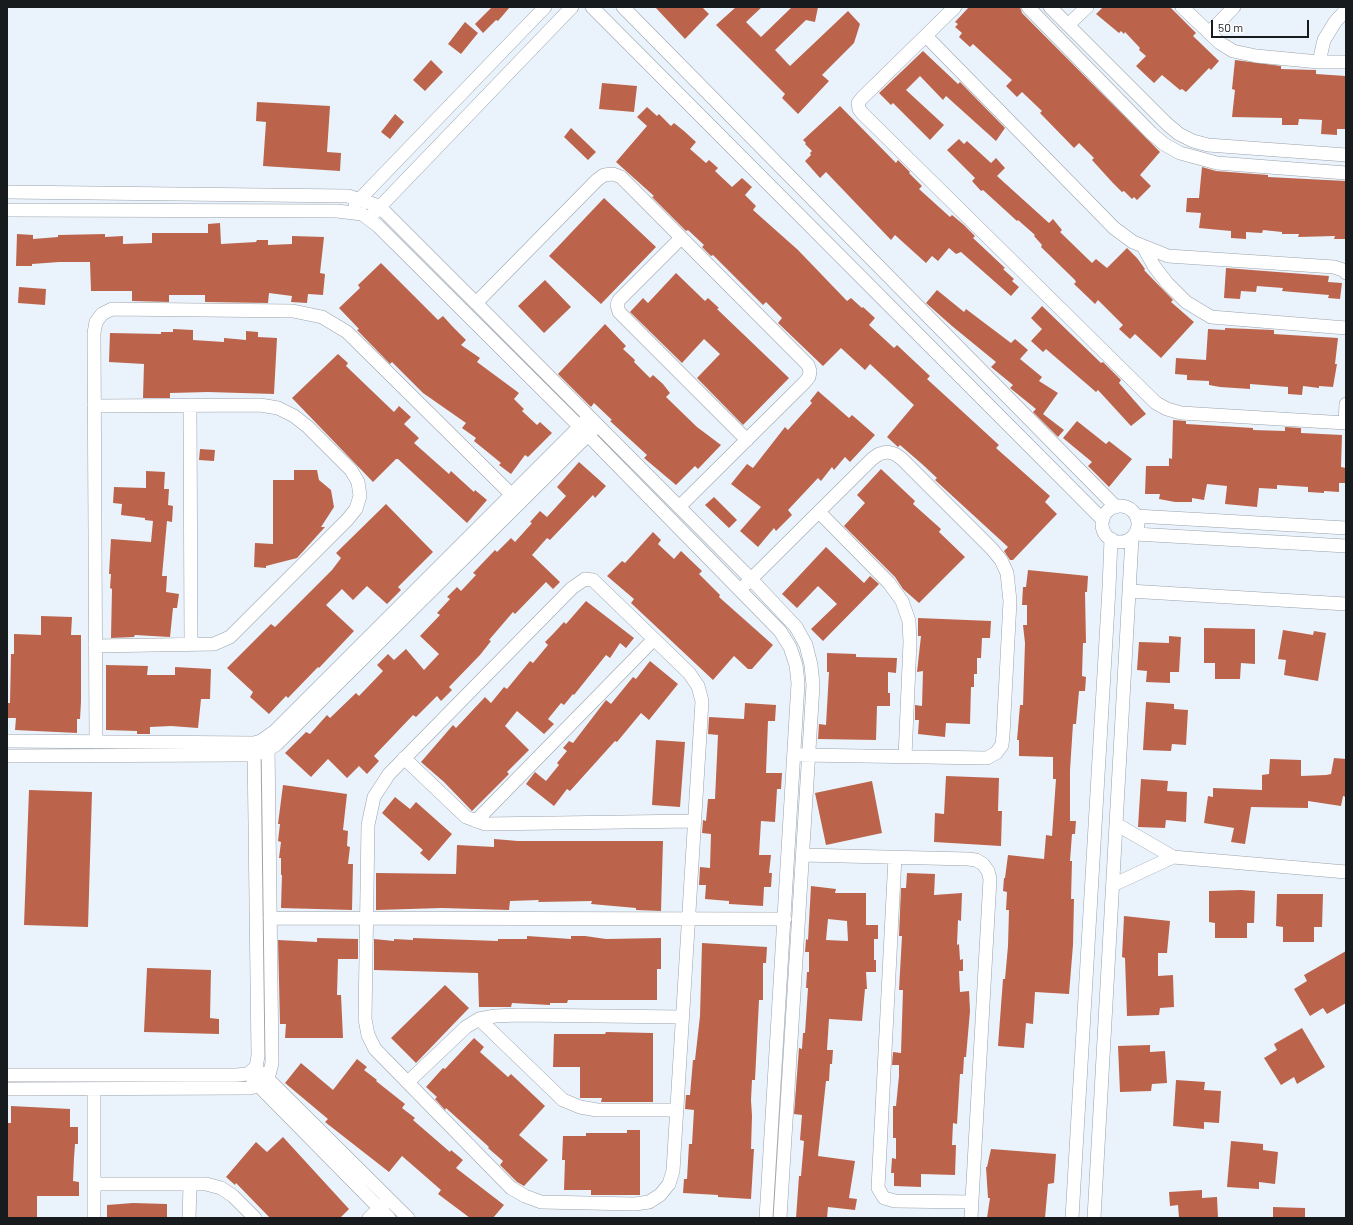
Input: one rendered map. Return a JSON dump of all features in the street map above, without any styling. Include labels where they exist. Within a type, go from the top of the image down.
[{"type":"street","points":[[348,212],[545,7]]},
{"type":"street","points":[[369,218],[572,7]]},
{"type":"street","points":[[592,7],[1103,520],[1104,531],[1111,539],[1121,542],[1134,536],[1346,546]]},
{"type":"street","points":[[623,7],[1116,507]]},
{"type":"street","points":[[955,7],[862,98],[858,103],[859,109],[1156,403],[1167,409],[1181,412],[1346,423],[1346,404]]},
{"type":"street","points":[[1028,7],[1151,133],[1164,144],[1180,153],[1217,163],[1346,173]]},
{"type":"street","points":[[1050,7],[1167,124],[1179,134],[1193,141],[1208,145],[1346,155]]},
{"type":"street","points":[[1068,25],[1087,7]]},
{"type":"street","points":[[1182,7],[1220,43],[1233,51],[1244,54],[1319,62],[1346,62]]},
{"type":"street","points":[[1209,33],[1234,7]]},
{"type":"street","points":[[1319,62],[1324,40],[1346,10]]},
{"type":"street","points":[[926,36],[1114,228],[1144,248],[1168,256],[1334,267],[1343,270],[1346,273]]},
{"type":"street","points":[[677,92],[692,77]]},
{"type":"street","points":[[476,303],[597,180],[604,175],[613,174],[621,177],[804,361],[810,371],[809,378],[679,507]]},
{"type":"street","points":[[7,192],[348,196],[360,198],[379,208],[594,421],[751,579],[796,627],[806,645],[811,665],[812,685],[809,755],[780,1218]]},
{"type":"street","points":[[7,210],[355,212],[369,218],[584,431],[780,631],[790,647],[796,665],[798,683],[766,1218]]},
{"type":"street","points":[[681,238],[619,300],[617,305],[619,312],[747,440]]},
{"type":"street","points":[[1144,248],[1154,266],[1167,283],[1186,302],[1211,318],[1346,328]]},
{"type":"street","points":[[106,756],[101,742],[95,646],[94,333],[96,322],[102,314],[112,309],[293,311],[308,313],[328,320],[347,332],[515,499]]},
{"type":"street","points":[[930,345],[943,331]]},
{"type":"street","points":[[190,405],[191,645]]},
{"type":"street","points":[[94,406],[260,405],[278,408],[294,416],[351,470],[358,482],[360,496],[356,509],[347,520],[230,637],[214,644],[95,646]]},
{"type":"street","points":[[1006,422],[1020,409]]},
{"type":"street","points":[[7,756],[106,756],[254,749],[268,744],[277,744],[515,499],[594,421]]},
{"type":"street","points":[[740,589],[872,459],[879,454],[887,452],[895,454],[992,549],[1001,560],[1007,573],[1010,601],[1002,745],[996,753],[987,758],[794,755]]},
{"type":"street","points":[[1094,1218],[1129,591],[1134,536],[1138,528],[1136,516],[1130,509],[1116,507],[1110,510],[1103,520]]},
{"type":"street","points":[[818,512],[889,583],[904,607],[909,621],[910,642],[906,757]]},
{"type":"street","points":[[1136,516],[1346,528]]},
{"type":"street","points":[[1072,1218],[1111,539]]},
{"type":"street","points":[[585,579],[593,580],[654,639],[689,673],[698,686],[702,701],[673,1171],[669,1184],[660,1195],[648,1202],[635,1204],[541,1202],[525,1196],[511,1188],[375,1049],[368,1035],[366,1019],[370,811],[374,797],[380,785],[404,758],[572,588],[585,579]]},
{"type":"street","points":[[1129,591],[1346,604]]},
{"type":"street","points":[[476,821],[654,639]]},
{"type":"street","points":[[7,741],[101,742],[254,749]]},
{"type":"street","points":[[7,1089],[248,1088],[264,1082],[272,1063],[268,744]]},
{"type":"street","points":[[252,1071],[258,1056],[254,749]]},
{"type":"street","points":[[404,758],[458,809],[476,821],[495,824],[694,821]]},
{"type":"street","points":[[1098,780],[1118,782]]},
{"type":"street","points":[[1116,824],[1173,857],[1346,872]]},
{"type":"street","points":[[802,855],[968,859],[976,860],[983,864],[988,871],[990,879],[971,1218]]},
{"type":"street","points":[[895,857],[878,1188],[884,1198],[895,1200],[972,1202]]},
{"type":"street","points":[[1113,885],[1173,857]]},
{"type":"street","points":[[1091,904],[1111,905]]},
{"type":"street","points":[[270,918],[785,919]]},
{"type":"street","points":[[408,1082],[466,1027],[479,1019],[494,1016],[519,1015],[682,1017]]},
{"type":"street","points":[[479,1019],[563,1100],[580,1107],[597,1110],[676,1110]]},
{"type":"street","points":[[7,1075],[252,1071],[384,1204],[408,1218]]},
{"type":"street","points":[[94,1089],[94,1218]]},
{"type":"street","points":[[94,1184],[206,1184],[220,1188],[233,1196],[255,1218]]},
{"type":"street","points":[[189,1218],[190,1185]]},
{"type":"street","points":[[369,1218],[384,1204]]},
{"type":"street","points":[[384,1204],[389,1218]]},
{"type":"building","points":[[492,7],[510,7],[498,21],[496,20],[483,33],[475,24]]},
{"type":"building","points":[[655,7],[702,7],[709,14],[685,39]]},
{"type":"building","points":[[736,7],[762,7],[746,22],[761,37],[792,7],[818,7],[815,22],[806,20],[775,50],[790,66],[848,11],[860,24],[854,43],[822,75],[829,81],[798,114],[782,98],[785,94],[716,25]]},
{"type":"building","points":[[969,7],[1020,7],[1022,13],[1160,152],[1140,175],[1151,186],[1137,200],[1134,197],[1132,199],[1124,191],[1122,192],[1092,160],[1094,158],[1079,143],[1074,148],[1040,113],[1042,111],[1022,92],[1017,97],[1006,86],[1012,80],[973,44],[970,47],[959,37],[962,33],[955,27],[958,24],[955,22]]},
{"type":"building","points":[[1103,7],[1170,7],[1196,33],[1193,36],[1219,61],[1211,70],[1209,68],[1186,92],[1182,89],[1180,90],[1162,75],[1154,83],[1136,66],[1146,56],[1139,50],[1140,48],[1125,32],[1124,34],[1121,31],[1119,33],[1096,14]]},
{"type":"building","points":[[465,22],[478,33],[461,54],[448,44]]},
{"type":"building","points":[[923,51],[958,84],[960,82],[1005,128],[996,141],[946,96],[943,100],[920,76],[906,90],[944,125],[930,140],[893,103],[891,105],[879,93]]},
{"type":"building","points":[[431,60],[443,72],[425,91],[413,80]]},
{"type":"building","points":[[1235,60],[1281,66],[1281,69],[1316,70],[1316,74],[1346,76],[1346,129],[1337,129],[1337,135],[1321,134],[1322,120],[1299,119],[1298,125],[1282,125],[1282,118],[1232,117],[1235,90],[1232,89]]},
{"type":"building","points":[[602,83],[637,86],[634,112],[599,109]]},
{"type":"building","points":[[257,102],[330,106],[327,152],[341,153],[340,171],[263,166],[266,122],[256,121]]},
{"type":"building","points":[[840,106],[896,163],[898,160],[910,172],[909,173],[922,186],[919,189],[950,217],[952,215],[964,225],[975,236],[973,238],[1005,268],[1003,269],[1014,279],[1012,281],[1019,287],[1011,296],[961,252],[956,254],[949,248],[938,261],[932,256],[926,263],[895,235],[891,240],[826,172],[820,178],[805,161],[811,155],[810,153],[812,151],[803,140]]},
{"type":"building","points":[[647,107],[657,116],[659,114],[671,126],[674,123],[696,142],[690,149],[706,163],[709,160],[718,168],[715,171],[732,187],[742,178],[752,187],[745,195],[756,206],[753,210],[798,250],[847,301],[851,298],[875,318],[869,325],[894,348],[897,345],[930,376],[927,379],[999,445],[996,448],[1050,496],[1045,502],[1057,514],[1013,560],[1010,560],[1004,551],[1008,547],[935,480],[937,478],[922,464],[900,445],[898,447],[887,437],[914,405],[870,364],[865,370],[841,348],[823,366],[778,323],[782,318],[766,302],[763,305],[713,255],[711,256],[702,247],[704,245],[688,230],[686,231],[652,197],[654,196],[616,162],[647,126],[637,117]]},
{"type":"building","points":[[395,114],[404,122],[390,139],[381,132]]},
{"type":"building","points":[[571,128],[596,152],[588,160],[564,137]]},
{"type":"building","points":[[959,139],[964,144],[967,141],[991,163],[996,158],[1005,168],[997,176],[1049,223],[1053,219],[1062,230],[1060,232],[1092,263],[1096,259],[1107,268],[1127,248],[1137,258],[1145,269],[1144,270],[1173,300],[1171,302],[1194,322],[1161,358],[1135,334],[1130,339],[1119,329],[1123,325],[1098,300],[1095,304],[1074,284],[1076,282],[1075,280],[1041,247],[1042,245],[1034,236],[1035,235],[983,190],[981,191],[972,181],[975,178],[947,150]]},
{"type":"building","points":[[1202,167],[1216,171],[1268,175],[1268,177],[1346,181],[1346,239],[1334,239],[1335,236],[1298,237],[1299,234],[1282,234],[1282,232],[1263,230],[1262,233],[1246,232],[1246,239],[1231,238],[1231,231],[1199,228],[1201,213],[1186,212],[1187,198],[1199,198]]},
{"type":"building","points":[[604,198],[656,247],[601,304],[549,256]]},
{"type":"building","points":[[220,223],[221,244],[268,240],[268,245],[292,244],[292,236],[324,237],[320,273],[325,274],[323,295],[308,294],[307,303],[291,302],[292,296],[269,293],[268,303],[205,302],[205,295],[169,295],[169,302],[132,301],[132,291],[91,291],[90,262],[59,262],[32,264],[32,266],[16,266],[17,234],[33,235],[33,239],[58,237],[58,235],[105,234],[105,237],[123,236],[123,244],[152,243],[152,233],[208,233],[208,224]]},
{"type":"building","points":[[381,263],[438,320],[443,316],[466,340],[461,345],[480,358],[477,362],[519,393],[514,399],[524,409],[522,411],[537,425],[540,422],[552,433],[528,457],[525,455],[511,474],[499,465],[501,463],[474,441],[476,438],[462,428],[466,423],[423,393],[392,362],[390,364],[357,330],[359,329],[339,308],[360,288],[358,285]]},
{"type":"building","points":[[1226,268],[1329,276],[1328,282],[1342,283],[1340,299],[1328,298],[1329,295],[1282,291],[1283,288],[1257,286],[1256,292],[1241,291],[1240,299],[1224,298]]},
{"type":"building","points":[[676,273],[705,301],[708,298],[719,308],[717,309],[789,378],[743,425],[697,378],[720,354],[704,339],[682,363],[630,312],[643,298],[648,303]]},
{"type":"building","points":[[545,280],[571,307],[544,333],[518,306]]},
{"type":"building","points":[[19,287],[46,289],[45,305],[18,303]]},
{"type":"building","points":[[937,290],[964,312],[966,309],[1011,343],[1015,339],[1028,350],[1020,359],[1042,377],[1039,381],[1058,393],[1043,414],[1064,430],[1058,437],[1033,412],[1036,409],[1010,388],[1013,385],[991,367],[996,362],[926,303]]},
{"type":"building","points":[[1042,306],[1101,363],[1103,362],[1121,380],[1119,383],[1146,414],[1131,426],[1098,390],[1096,392],[1046,349],[1043,352],[1031,341],[1042,329],[1031,318]]},
{"type":"building","points":[[605,324],[626,346],[623,349],[635,360],[634,362],[650,378],[653,375],[663,384],[670,393],[666,397],[697,427],[721,445],[698,469],[695,466],[676,485],[644,458],[647,455],[610,421],[612,420],[594,403],[591,407],[558,374]]},
{"type":"building","points":[[1225,328],[1274,330],[1274,334],[1338,338],[1335,364],[1337,364],[1333,387],[1319,386],[1319,388],[1303,386],[1302,395],[1288,394],[1288,387],[1250,384],[1250,389],[1220,387],[1209,385],[1209,381],[1187,380],[1187,375],[1175,374],[1176,358],[1206,360],[1208,329],[1225,330]]},
{"type":"building","points":[[173,329],[193,330],[193,340],[224,342],[224,338],[246,340],[246,331],[258,332],[258,337],[277,338],[274,394],[208,392],[170,393],[170,398],[143,398],[144,364],[109,362],[110,333],[161,334],[161,332],[173,332]]},
{"type":"building","points":[[338,354],[348,363],[346,366],[394,412],[399,406],[411,417],[404,424],[419,438],[414,443],[449,474],[451,471],[474,492],[475,490],[487,500],[467,523],[398,459],[396,459],[373,482],[292,398]]},
{"type":"building","points":[[818,391],[849,418],[852,415],[875,435],[850,462],[845,457],[834,470],[832,467],[821,481],[818,478],[788,510],[792,515],[776,531],[774,528],[758,547],[740,531],[761,507],[731,484],[747,464],[753,468],[785,427],[788,430],[812,403],[810,401]]},
{"type":"building","points":[[1173,420],[1186,421],[1186,424],[1253,428],[1253,430],[1285,431],[1285,427],[1301,428],[1301,433],[1342,435],[1341,467],[1346,468],[1346,483],[1339,483],[1339,492],[1324,491],[1324,493],[1308,492],[1308,487],[1277,485],[1277,489],[1259,488],[1257,507],[1225,504],[1227,486],[1207,484],[1204,500],[1192,498],[1192,502],[1175,502],[1159,499],[1160,494],[1145,494],[1146,466],[1169,466],[1169,458],[1172,459]]},
{"type":"building","points":[[1077,421],[1106,444],[1109,441],[1132,459],[1109,487],[1088,466],[1092,462],[1063,438]]},
{"type":"building","points":[[200,449],[215,450],[214,461],[199,460]]},
{"type":"building","points":[[579,462],[606,486],[595,498],[593,495],[550,540],[547,538],[532,555],[560,582],[553,589],[546,582],[515,614],[513,612],[489,640],[491,641],[480,655],[449,687],[452,690],[441,701],[437,696],[416,717],[413,715],[374,756],[379,761],[367,774],[359,766],[347,778],[328,759],[311,777],[285,753],[306,732],[310,734],[327,715],[330,718],[356,693],[359,696],[383,671],[377,665],[388,654],[394,660],[406,649],[424,670],[439,654],[420,636],[440,615],[437,613],[450,599],[447,597],[457,587],[461,591],[476,575],[473,573],[495,550],[497,552],[511,538],[515,542],[532,523],[530,522],[540,511],[547,517],[566,496],[557,487]]},
{"type":"building","points":[[881,469],[915,501],[913,504],[941,529],[939,532],[965,557],[919,603],[903,589],[895,577],[844,526],[865,503],[857,495]]},
{"type":"building","points":[[294,470],[317,470],[319,480],[331,490],[334,507],[321,527],[325,527],[297,558],[266,566],[266,568],[254,567],[255,543],[273,544],[273,480],[294,480]]},
{"type":"building","points":[[146,471],[165,472],[164,489],[169,489],[168,505],[173,506],[172,522],[167,521],[162,576],[167,576],[166,592],[179,594],[177,608],[173,608],[170,637],[135,635],[134,637],[111,638],[112,589],[110,588],[111,574],[109,574],[111,539],[151,542],[153,521],[145,520],[145,518],[121,515],[122,504],[113,503],[114,487],[146,488]]},
{"type":"building","points":[[714,497],[737,520],[729,528],[705,505]]},
{"type":"building","points":[[386,504],[433,552],[398,587],[401,590],[387,604],[367,586],[353,600],[342,589],[326,605],[354,631],[319,668],[318,667],[288,698],[286,696],[269,714],[250,697],[253,692],[227,668],[271,624],[275,627],[332,570],[341,558],[336,553]]},
{"type":"building","points":[[653,532],[661,540],[658,544],[674,559],[681,551],[702,571],[699,574],[720,595],[719,597],[773,645],[752,669],[748,669],[734,656],[713,680],[631,603],[634,599],[607,576],[622,561],[625,563]]},
{"type":"building","points":[[826,547],[864,583],[870,576],[879,584],[823,641],[811,629],[837,604],[818,586],[797,608],[782,594]]},
{"type":"building","points":[[1028,570],[1088,576],[1087,592],[1085,592],[1086,643],[1083,643],[1082,676],[1086,677],[1085,691],[1079,691],[1076,724],[1073,724],[1070,770],[1070,821],[1076,821],[1075,834],[1072,834],[1070,861],[1072,861],[1071,899],[1074,899],[1073,945],[1069,994],[1035,992],[1033,1024],[1026,1023],[1024,1048],[998,1046],[1003,979],[1005,979],[1008,946],[1009,910],[1006,910],[1007,892],[1003,891],[1004,878],[1008,855],[1044,859],[1046,835],[1052,836],[1056,779],[1053,779],[1053,757],[1019,756],[1019,740],[1017,740],[1020,705],[1023,705],[1025,643],[1023,625],[1027,625],[1027,605],[1022,605],[1023,587],[1026,587]]},
{"type":"building","points":[[586,601],[634,638],[626,648],[620,643],[610,658],[606,655],[574,695],[573,694],[564,705],[561,703],[548,719],[554,724],[544,734],[517,711],[505,726],[529,750],[507,772],[509,774],[472,811],[444,782],[421,762],[453,725],[456,728],[485,697],[491,703],[504,687],[507,689],[530,661],[533,663],[548,645],[545,642],[564,622],[566,624]]},
{"type":"building","points":[[41,616],[72,617],[71,635],[81,635],[81,702],[80,719],[77,719],[77,733],[15,730],[16,718],[7,718],[7,703],[10,703],[11,654],[14,654],[14,634],[41,635]]},
{"type":"building","points":[[918,618],[991,621],[990,638],[982,638],[981,658],[977,658],[977,674],[974,674],[974,687],[971,687],[970,724],[946,723],[945,737],[918,734],[919,720],[915,720],[915,705],[922,706],[923,671],[917,672],[921,636],[918,636]]},
{"type":"building","points":[[1204,628],[1255,629],[1255,664],[1241,663],[1240,679],[1215,679],[1215,663],[1204,663]]},
{"type":"building","points":[[1283,630],[1313,635],[1314,631],[1326,633],[1318,681],[1284,675],[1286,660],[1278,659]]},
{"type":"building","points":[[1169,636],[1181,637],[1179,672],[1170,672],[1170,683],[1146,682],[1147,671],[1137,670],[1139,642],[1169,643]]},
{"type":"building","points":[[827,653],[856,654],[856,657],[897,658],[896,673],[888,672],[888,693],[890,693],[890,706],[877,706],[876,740],[818,739],[819,724],[826,725],[829,672],[827,672]]},
{"type":"building","points":[[650,661],[678,684],[649,720],[641,713],[617,742],[615,741],[570,791],[567,789],[554,806],[526,784],[535,772],[546,781],[559,765],[557,763],[567,751],[563,748],[569,741],[573,743],[606,700],[611,704],[633,677],[636,679]]},
{"type":"building","points":[[106,665],[148,666],[147,675],[175,675],[175,667],[211,669],[210,699],[201,699],[198,728],[171,726],[150,727],[150,734],[137,734],[137,731],[106,730]]},
{"type":"building","points":[[1146,702],[1174,704],[1174,709],[1188,710],[1186,745],[1172,744],[1171,751],[1143,750]]},
{"type":"building","points":[[745,703],[776,705],[775,721],[768,721],[766,773],[782,773],[781,789],[777,789],[775,822],[761,821],[759,855],[771,855],[769,873],[772,873],[771,887],[764,887],[763,906],[729,904],[729,901],[705,899],[706,885],[699,885],[700,867],[710,868],[711,834],[702,833],[703,820],[706,821],[708,799],[715,799],[718,735],[708,734],[709,717],[744,719]]},
{"type":"building","points":[[656,740],[685,742],[680,807],[652,805]]},
{"type":"building","points":[[1334,758],[1346,759],[1346,797],[1343,796],[1341,806],[1308,801],[1308,808],[1251,807],[1245,844],[1231,842],[1234,828],[1204,823],[1208,796],[1213,797],[1213,788],[1262,790],[1262,775],[1269,774],[1270,759],[1301,760],[1301,776],[1331,774]]},
{"type":"building","points":[[946,776],[999,778],[998,811],[1002,811],[1001,846],[934,842],[935,813],[944,814]]},
{"type":"building","points":[[1141,779],[1168,781],[1167,791],[1187,792],[1186,822],[1166,820],[1165,828],[1138,827]]},
{"type":"building","points":[[872,781],[882,833],[826,845],[815,793]]},
{"type":"building","points":[[283,785],[347,794],[343,830],[348,831],[347,846],[350,847],[348,864],[353,864],[352,910],[281,908],[282,875],[281,858],[279,858],[281,842],[278,841],[280,824],[278,824]]},
{"type":"building","points":[[29,790],[92,792],[88,927],[24,925]]},
{"type":"building","points":[[395,797],[410,809],[416,802],[452,834],[429,861],[420,853],[423,850],[382,813]]},
{"type":"building","points":[[494,839],[518,841],[663,841],[661,911],[636,910],[636,908],[591,904],[592,901],[538,902],[539,900],[510,901],[509,910],[442,908],[376,910],[376,873],[456,874],[457,845],[494,847]]},
{"type":"building","points":[[907,873],[935,874],[934,895],[962,893],[961,921],[958,920],[957,945],[959,944],[960,960],[963,959],[963,971],[959,971],[960,992],[969,991],[970,1011],[966,1057],[964,1057],[963,1074],[960,1074],[957,1124],[953,1123],[952,1145],[956,1145],[955,1175],[921,1174],[921,1187],[894,1186],[894,1173],[891,1173],[892,1158],[896,1159],[896,1138],[893,1138],[893,1106],[896,1106],[899,1076],[899,1065],[892,1065],[893,1052],[901,1053],[903,990],[899,990],[902,936],[899,936],[901,888],[906,888]]},
{"type":"building","points":[[811,886],[836,889],[835,893],[866,893],[866,925],[878,925],[878,939],[874,939],[874,960],[876,960],[876,972],[866,972],[867,989],[865,989],[862,1021],[829,1019],[827,1050],[833,1050],[832,1064],[830,1064],[829,1081],[826,1081],[818,1156],[855,1161],[849,1198],[857,1199],[855,1210],[828,1207],[827,1218],[796,1218],[799,1176],[801,1176],[804,1141],[800,1140],[802,1115],[794,1114],[799,1048],[802,1049],[803,1033],[805,1033],[808,988],[806,988],[807,972],[809,972],[809,952],[805,952],[806,939],[808,940]],"holes":[[[828,919],[847,921],[848,941],[826,940]]]},
{"type":"building","points":[[1209,891],[1255,891],[1254,923],[1247,923],[1247,938],[1215,938],[1215,923],[1209,922]]},
{"type":"building","points":[[1277,894],[1323,894],[1322,927],[1314,927],[1314,942],[1283,942],[1283,927],[1276,926]]},
{"type":"building","points":[[1124,916],[1170,921],[1167,953],[1158,953],[1158,976],[1173,975],[1174,1007],[1160,1008],[1159,1015],[1127,1016],[1125,958],[1122,957]]},
{"type":"building","points":[[527,936],[571,939],[571,936],[606,939],[661,938],[661,969],[657,969],[657,1000],[568,1000],[567,1003],[550,1003],[550,1005],[512,1003],[511,1007],[479,1007],[478,973],[374,970],[374,939],[394,941],[394,939],[413,940],[413,938],[498,941],[498,939],[527,939]]},
{"type":"building","points":[[317,938],[358,939],[358,959],[338,959],[337,995],[341,995],[343,1038],[285,1038],[286,1024],[280,1024],[278,940],[317,942]]},
{"type":"building","points":[[702,943],[767,947],[766,963],[763,963],[763,1000],[759,1000],[755,1080],[752,1080],[751,1149],[754,1149],[751,1199],[683,1193],[684,1179],[687,1179],[689,1144],[692,1144],[694,1110],[685,1109],[686,1095],[690,1095],[693,1060],[695,1060],[700,1016]]},
{"type":"building","points":[[1346,951],[1346,1003],[1327,1014],[1323,1008],[1310,1016],[1294,989],[1307,981],[1304,975]]},
{"type":"building","points":[[147,968],[211,970],[210,1018],[219,1019],[219,1034],[144,1032]]},
{"type":"building","points":[[445,985],[469,1008],[416,1063],[391,1038]]},
{"type":"building","points":[[1302,1028],[1325,1067],[1297,1084],[1294,1077],[1281,1085],[1264,1058],[1277,1050],[1274,1044]]},
{"type":"building","points":[[606,1032],[653,1033],[653,1102],[601,1102],[602,1098],[580,1098],[580,1067],[553,1067],[554,1034],[605,1034]]},
{"type":"building","points":[[474,1038],[484,1047],[480,1052],[508,1077],[511,1074],[545,1106],[519,1135],[548,1160],[524,1186],[517,1182],[500,1165],[503,1161],[488,1148],[489,1147],[446,1108],[445,1110],[435,1099],[437,1097],[426,1087]]},
{"type":"building","points":[[1150,1045],[1150,1052],[1165,1051],[1167,1083],[1152,1084],[1151,1091],[1120,1092],[1118,1046]]},
{"type":"building","points":[[357,1059],[367,1067],[364,1070],[405,1104],[402,1108],[415,1118],[413,1120],[450,1152],[451,1150],[463,1160],[456,1168],[504,1205],[493,1218],[470,1218],[438,1194],[441,1190],[402,1156],[389,1172],[325,1122],[328,1119],[285,1083],[301,1063],[333,1090]]},
{"type":"building","points":[[1176,1080],[1205,1082],[1204,1090],[1221,1091],[1219,1123],[1204,1122],[1204,1129],[1173,1126]]},
{"type":"building","points":[[11,1106],[70,1109],[70,1127],[78,1127],[78,1144],[75,1144],[73,1181],[79,1182],[79,1196],[37,1196],[37,1218],[8,1218],[8,1123],[11,1123]]},
{"type":"building","points":[[627,1130],[640,1130],[640,1195],[591,1195],[591,1190],[564,1190],[565,1160],[562,1160],[563,1136],[586,1136],[586,1133],[627,1133]]},
{"type":"building","points":[[283,1137],[349,1209],[340,1218],[270,1218],[236,1183],[235,1185],[226,1177],[256,1142],[267,1152]]},
{"type":"building","points":[[1231,1141],[1263,1144],[1263,1150],[1278,1152],[1275,1184],[1259,1182],[1259,1189],[1227,1187]]},
{"type":"building","points":[[991,1149],[1056,1154],[1054,1183],[1048,1184],[1045,1218],[987,1218],[990,1198],[988,1198],[986,1167]]},
{"type":"building","points":[[1202,1190],[1202,1198],[1217,1197],[1218,1218],[1179,1218],[1178,1205],[1170,1206],[1169,1192]]},
{"type":"building","points":[[133,1203],[167,1204],[167,1218],[107,1218],[107,1205]]},
{"type":"building","points":[[1273,1207],[1305,1208],[1305,1218],[1273,1218]]}]
